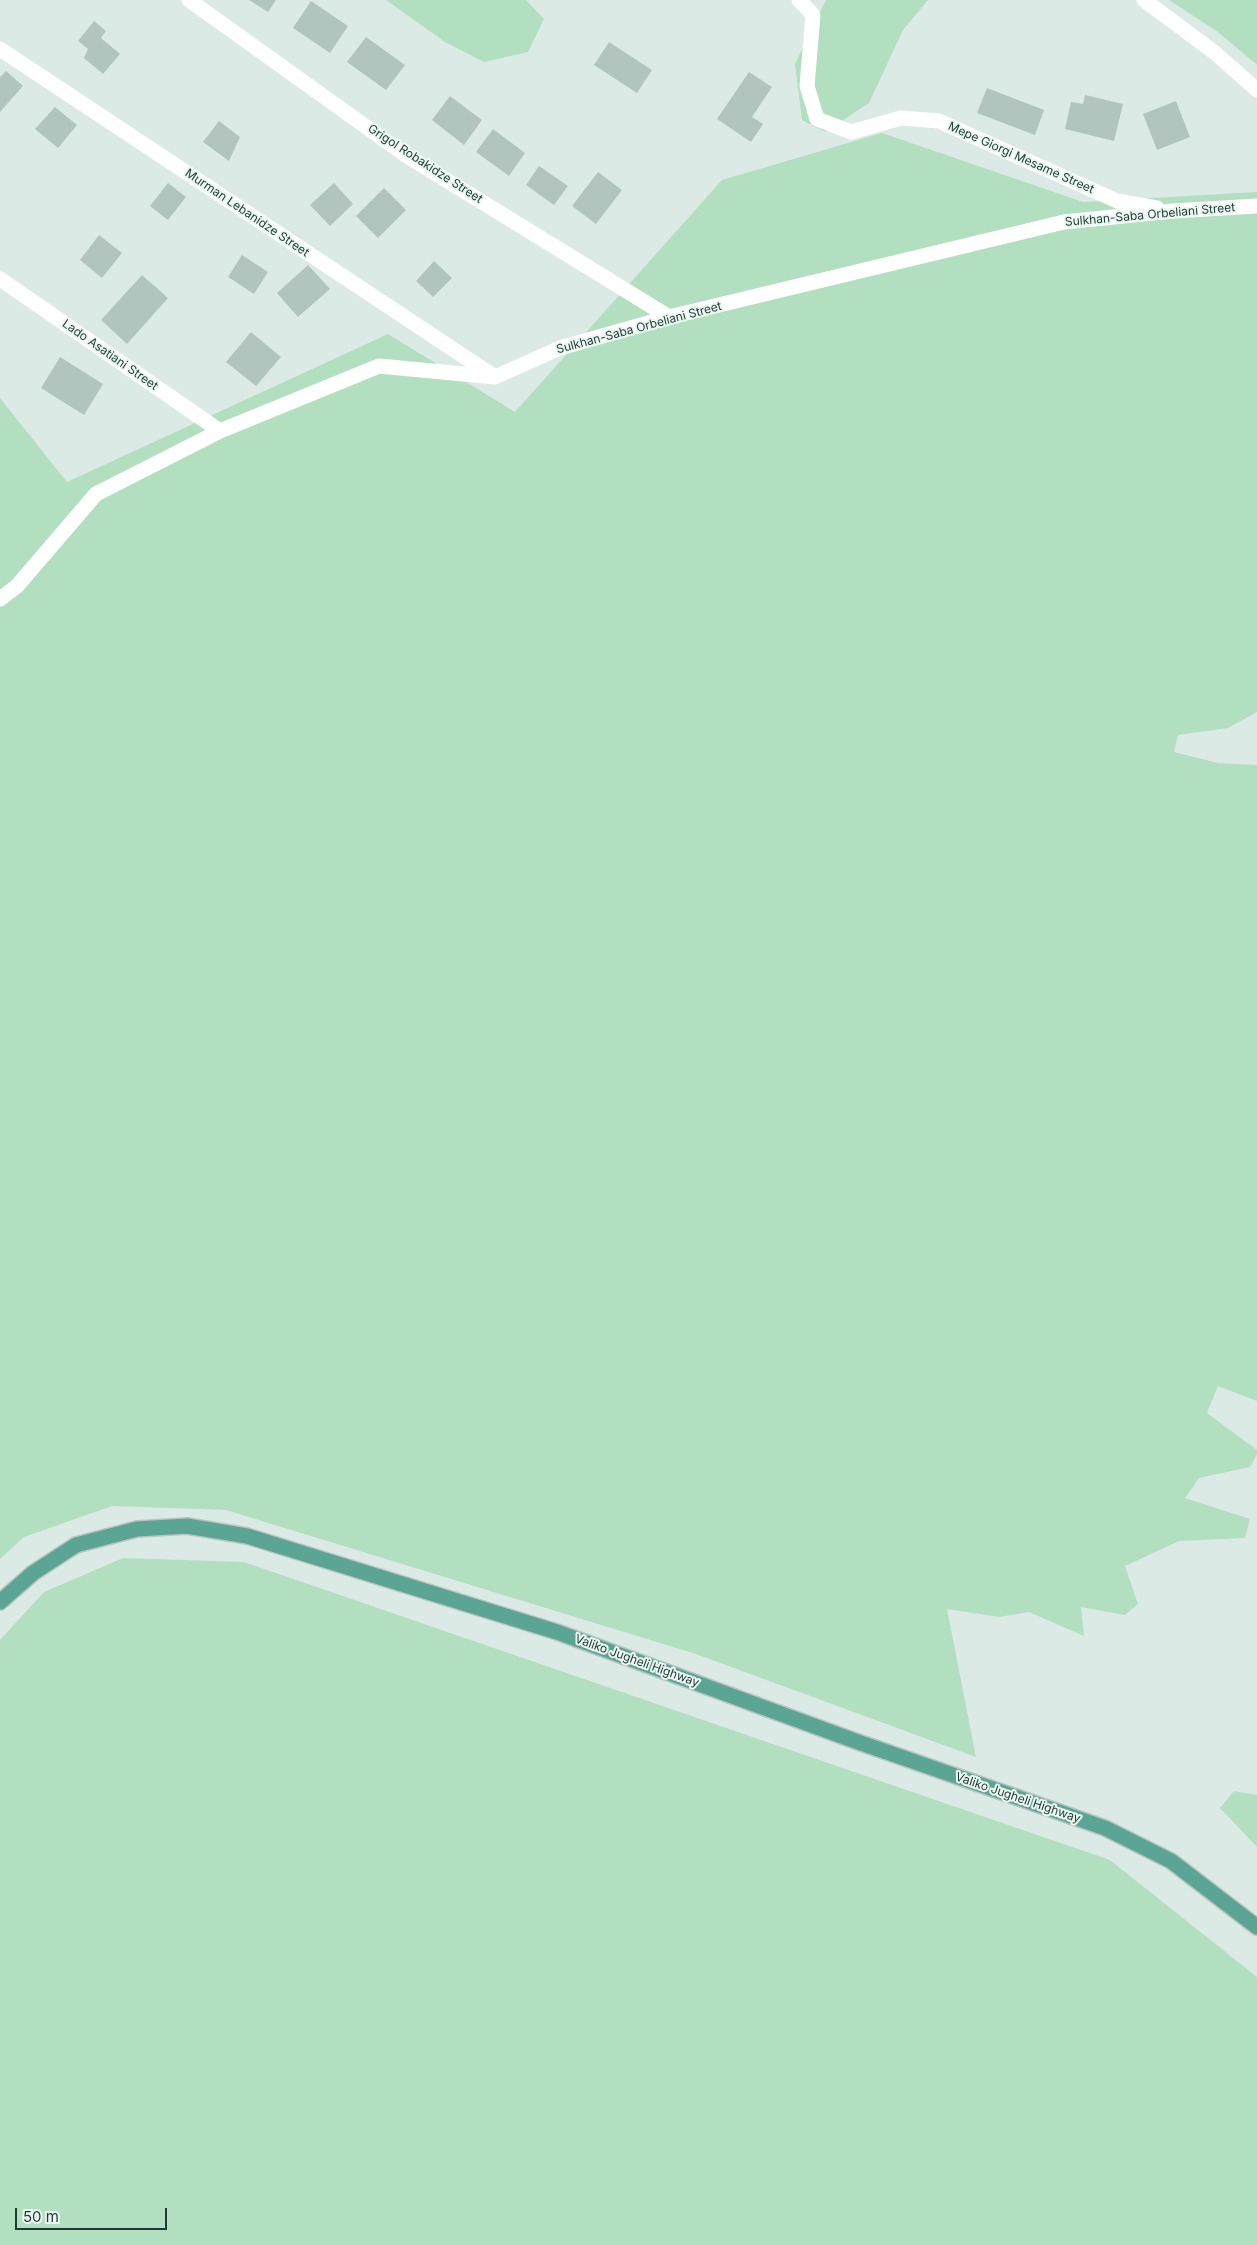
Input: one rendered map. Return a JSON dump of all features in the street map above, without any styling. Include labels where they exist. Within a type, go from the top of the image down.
[{"type":"main road","name":"Valiko Jugheli Highway","points":[[0,1602],[33,1573],[76,1545],[136,1529],[188,1526],[247,1536],[557,1632],[858,1742],[1105,1828],[1170,1861],[1257,1926]]},
{"type":"street","name":"Grigol Robakidze Street","points":[[189,0],[404,154],[669,317]]},
{"type":"street","name":"Mepe Giorgi Mesame Street","points":[[799,0],[813,15],[807,86],[817,119],[852,132],[901,118],[939,121],[1117,201],[1173,211]]},
{"type":"street","points":[[1144,0],[1214,52],[1257,90]]},
{"type":"street","name":"Murman Lebanidze Street","points":[[0,49],[495,377]]},
{"type":"street","name":"Sulkhan-Saba Orbeliani Street","points":[[0,599],[17,586],[96,494],[220,431],[380,366],[495,377],[560,348],[669,317],[1064,222],[1173,211],[1257,206]]},
{"type":"street","name":"Lado Asatiani Street","points":[[0,279],[220,431]]},
{"type":"green space","points":[[386,0],[526,0],[544,19],[528,52],[484,62],[445,42]]},
{"type":"green space","points":[[826,0],[928,0],[903,30],[869,103],[825,132],[802,120],[795,64]]},
{"type":"green space","points":[[1169,0],[1257,0],[1257,65],[1218,32]]},
{"type":"green space","points":[[882,133],[1083,202],[1257,192],[1257,712],[1228,728],[1178,735],[1174,752],[1218,763],[1257,765],[1257,1401],[1218,1386],[1207,1413],[1257,1450],[1257,1454],[1250,1467],[1199,1478],[1185,1498],[1250,1519],[1245,1538],[1179,1541],[1125,1566],[1138,1604],[1125,1615],[1081,1607],[1084,1636],[1029,1612],[999,1617],[947,1609],[976,1757],[696,1654],[226,1510],[112,1506],[24,1537],[0,1559],[0,398],[67,482],[388,334],[515,412],[722,180]]},
{"type":"green space","points":[[123,1558],[244,1562],[1110,1860],[1257,1977],[1257,2245],[0,2245],[0,1640],[44,1592]]},
{"type":"green space","points":[[1234,1791],[1257,1795],[1257,1847],[1220,1808]]},
{"type":"building","points":[[249,0],[276,0],[268,12]]},
{"type":"building","points":[[311,1],[348,26],[330,53],[293,28]]},
{"type":"building","points":[[94,21],[106,31],[101,38],[120,54],[103,74],[84,58],[88,49],[78,41]]},
{"type":"building","points":[[366,37],[405,65],[386,90],[347,62]]},
{"type":"building","points":[[609,42],[652,70],[637,93],[594,65]]},
{"type":"building","points":[[6,71],[23,86],[0,112],[0,77]]},
{"type":"building","points":[[749,72],[772,87],[752,117],[763,124],[751,142],[717,119]]},
{"type":"building","points":[[987,88],[1044,110],[1035,135],[977,113]]},
{"type":"building","points":[[1085,95],[1123,104],[1114,141],[1065,129],[1071,102],[1083,104]]},
{"type":"building","points":[[450,96],[482,120],[464,145],[432,120]]},
{"type":"building","points":[[1176,101],[1190,137],[1157,150],[1143,114]]},
{"type":"building","points":[[55,107],[77,125],[58,148],[35,129]]},
{"type":"building","points":[[219,121],[240,137],[229,161],[203,142]]},
{"type":"building","points":[[493,129],[525,153],[509,176],[476,152]]},
{"type":"building","points":[[539,166],[568,186],[554,205],[526,185]]},
{"type":"building","points":[[598,172],[622,190],[596,224],[572,206]]},
{"type":"building","points":[[168,183],[186,197],[168,220],[150,206]]},
{"type":"building","points":[[334,183],[353,204],[330,226],[310,205]]},
{"type":"building","points":[[384,188],[406,210],[378,238],[356,216]]},
{"type":"building","points":[[99,235],[122,253],[102,278],[80,260]]},
{"type":"building","points":[[242,255],[268,272],[254,294],[228,277]]},
{"type":"building","points":[[434,261],[452,278],[433,297],[416,281]]},
{"type":"building","points":[[308,265],[330,289],[298,317],[277,293]]},
{"type":"building","points":[[142,275],[168,298],[127,344],[101,320]]},
{"type":"building","points":[[251,332],[281,357],[256,386],[226,362]]},
{"type":"building","points":[[60,357],[103,384],[84,415],[41,388]]}]
